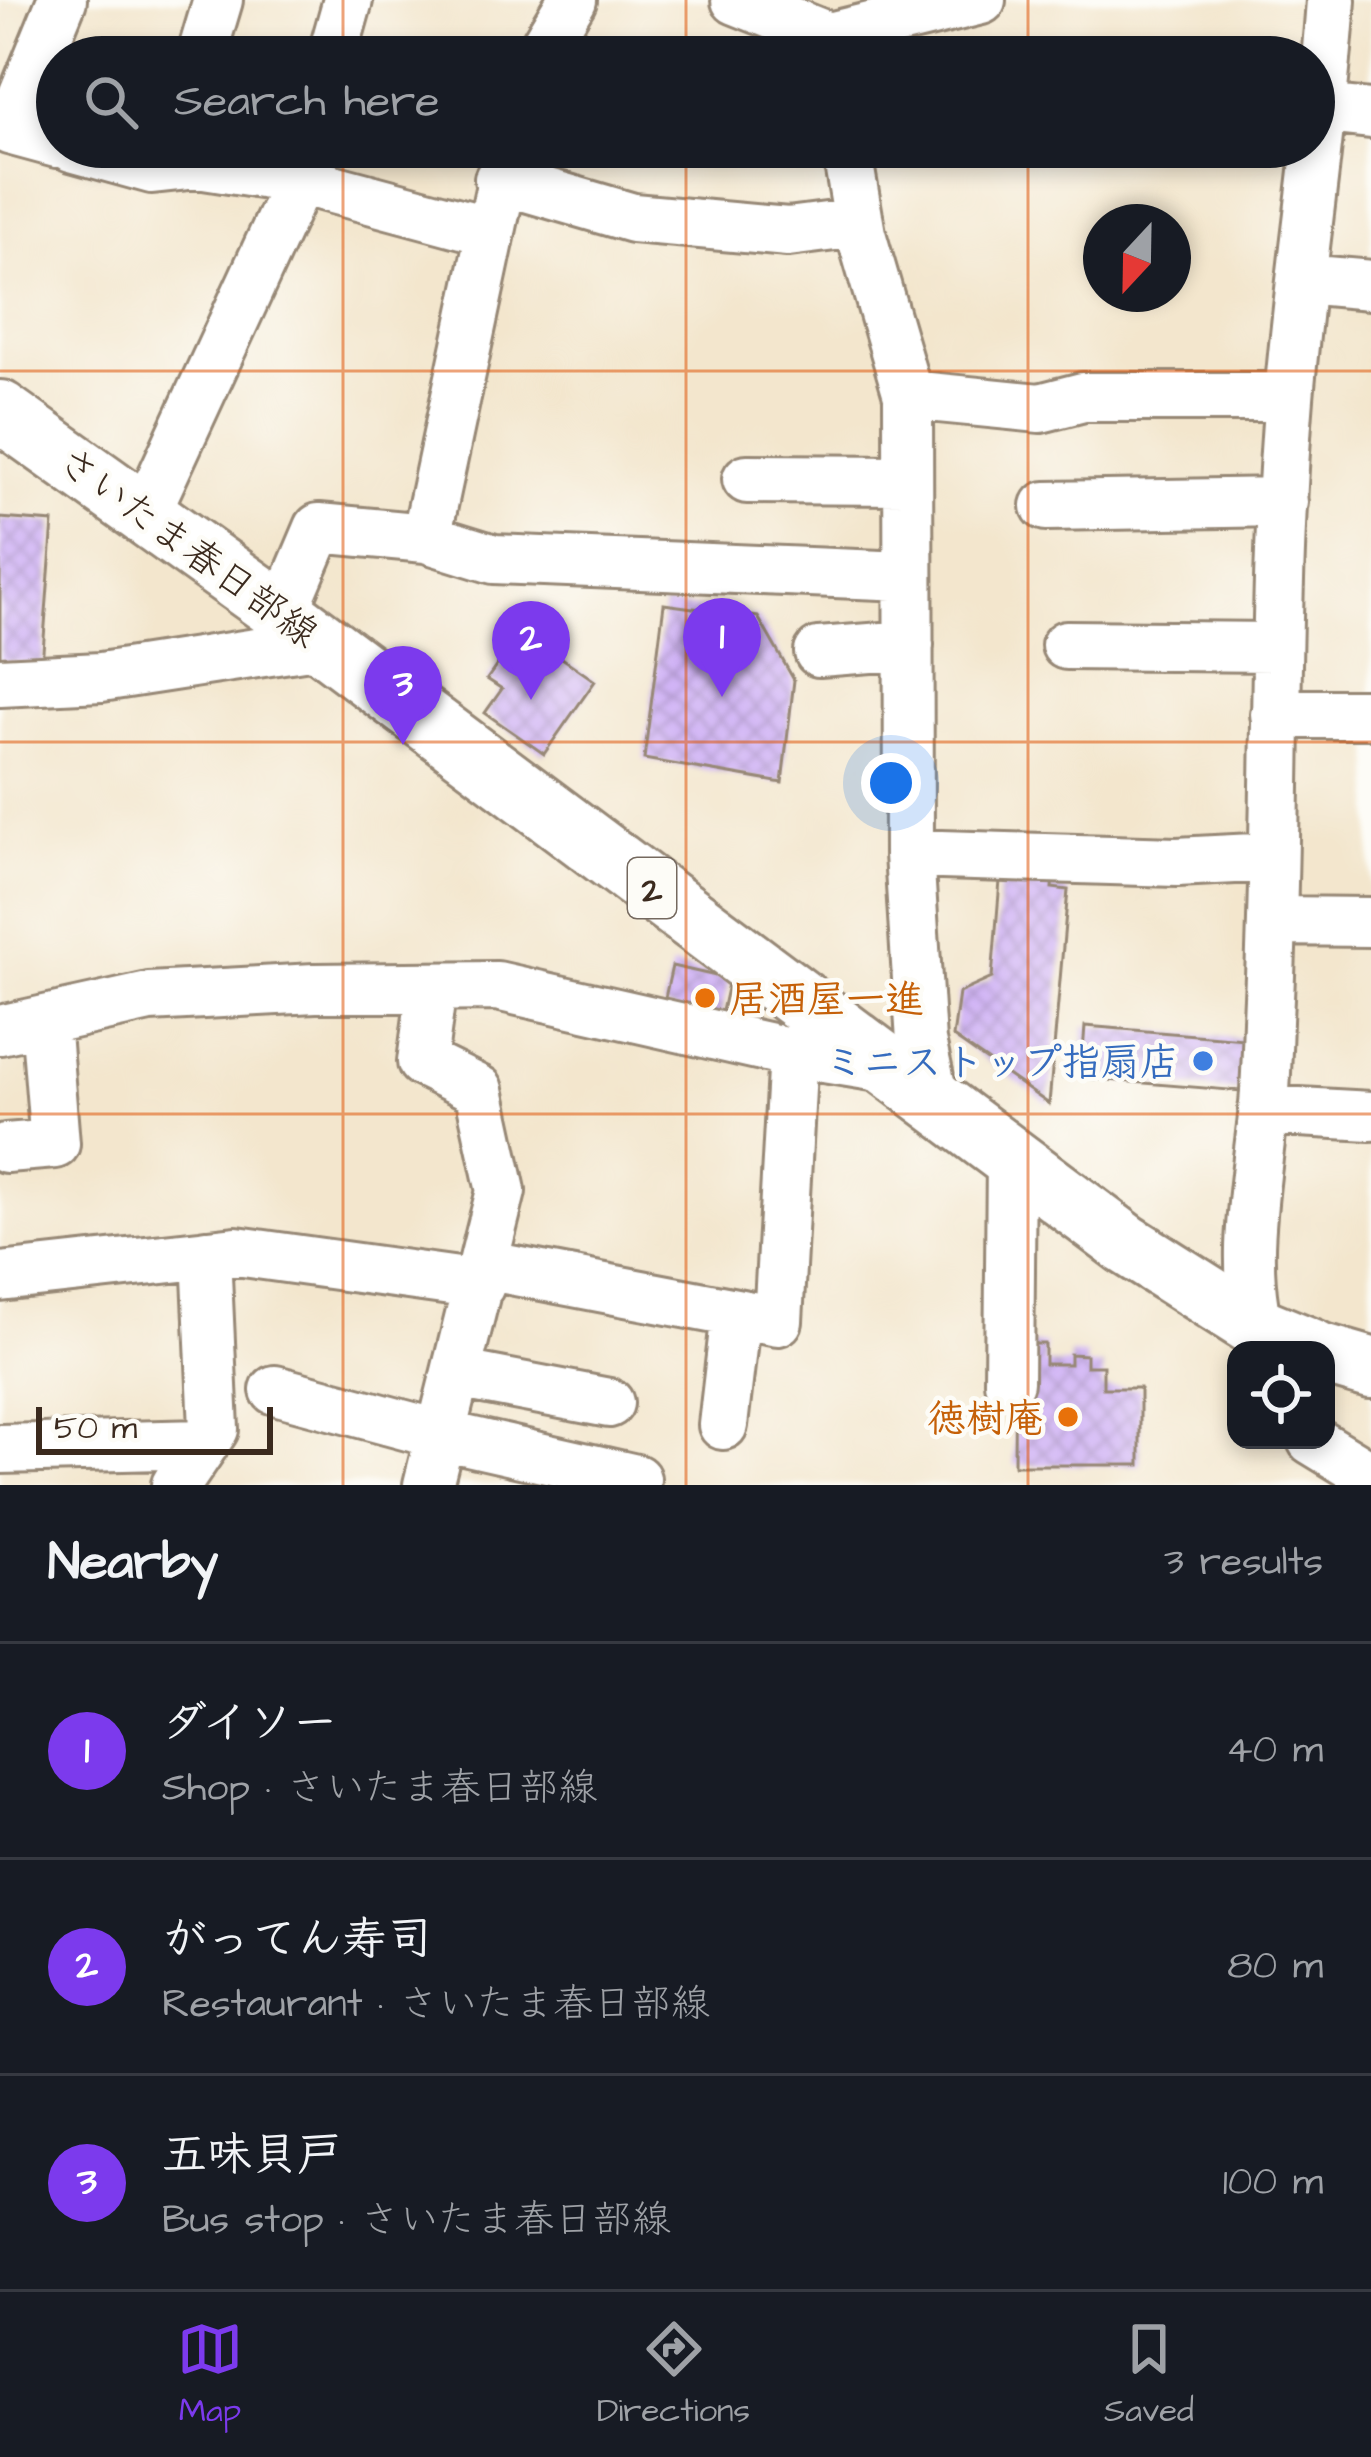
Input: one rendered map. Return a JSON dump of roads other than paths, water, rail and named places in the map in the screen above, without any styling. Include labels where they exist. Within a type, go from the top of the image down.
[{"type":"main road","name":"さいたま春日部線","points":[[0,411],[146,512],[1010,1158],[1261,1339]]},
{"type":"main road","points":[[1335,1357],[1371,1368]]},
{"type":"street","points":[[47,36],[62,0]]},
{"type":"street","points":[[207,36],[218,0]]},
{"type":"street","points":[[338,36],[348,0]]},
{"type":"street","points":[[551,36],[572,0]]},
{"type":"street","points":[[736,0],[809,36]]},
{"type":"street","points":[[866,36],[981,0]]},
{"type":"street","points":[[1331,0],[1347,112],[1335,158]]},
{"type":"street","points":[[36,64],[9,130],[36,137]]},
{"type":"street","points":[[146,512],[301,168]]},
{"type":"street","points":[[317,168],[489,230]]},
{"type":"street","points":[[426,538],[503,168]]},
{"type":"street","points":[[516,168],[633,218],[788,232],[858,223]]},
{"type":"street","points":[[6,1148],[55,1144],[23,1025],[149,998],[497,986],[913,1085],[921,1041],[909,854],[908,395],[858,223],[849,168]]},
{"type":"street","points":[[1261,1339],[1250,1232],[1263,1110],[1273,921],[1276,647],[1289,397],[1303,279],[1332,168]]},
{"type":"street","points":[[1303,279],[1371,286]]},
{"type":"street","points":[[908,395],[1040,409],[1083,397],[1289,397]]},
{"type":"street","points":[[747,479],[907,480]]},
{"type":"street","points":[[1046,506],[1283,502]]},
{"type":"street","points":[[0,682],[100,676],[303,628],[319,528],[426,538],[494,559],[906,576]]},
{"type":"street","points":[[820,652],[909,645]]},
{"type":"street","points":[[1066,645],[1276,647]]},
{"type":"street","points":[[1275,714],[1371,713]]},
{"type":"street","points":[[909,854],[1177,862],[1273,857]]},
{"type":"street","points":[[1273,921],[1371,922]]},
{"type":"street","points":[[428,1485],[501,1191],[478,1090],[422,1062],[432,987]]},
{"type":"street","points":[[0,1276],[236,1251],[482,1275],[778,1321],[793,1054]]},
{"type":"street","points":[[1263,1110],[1371,1116]]},
{"type":"street","points":[[1009,1382],[1010,1158]]},
{"type":"street","points":[[176,1485],[214,1430],[206,1254]]},
{"type":"street","points":[[723,1425],[736,1313]]},
{"type":"street","points":[[457,1374],[609,1403]]},
{"type":"street","points":[[275,1390],[442,1435],[636,1479],[635,1485]]},
{"type":"street","points":[[0,1449],[203,1444]]},
{"type":"street","points":[[1327,1449],[1371,1475]]},
{"type":"place","name":"ダイソー","points":[[722,697]]},
{"type":"place","name":"がってん寿司","points":[[531,700]]},
{"type":"place","name":"五味貝戸","points":[[403,745]]},
{"type":"place","name":"居酒屋一進","points":[[705,998]]},
{"type":"place","name":"ミニストップ指扇店","points":[[1203,1061]]},
{"type":"place","name":"徳樹庵","points":[[1068,1417]]}]
